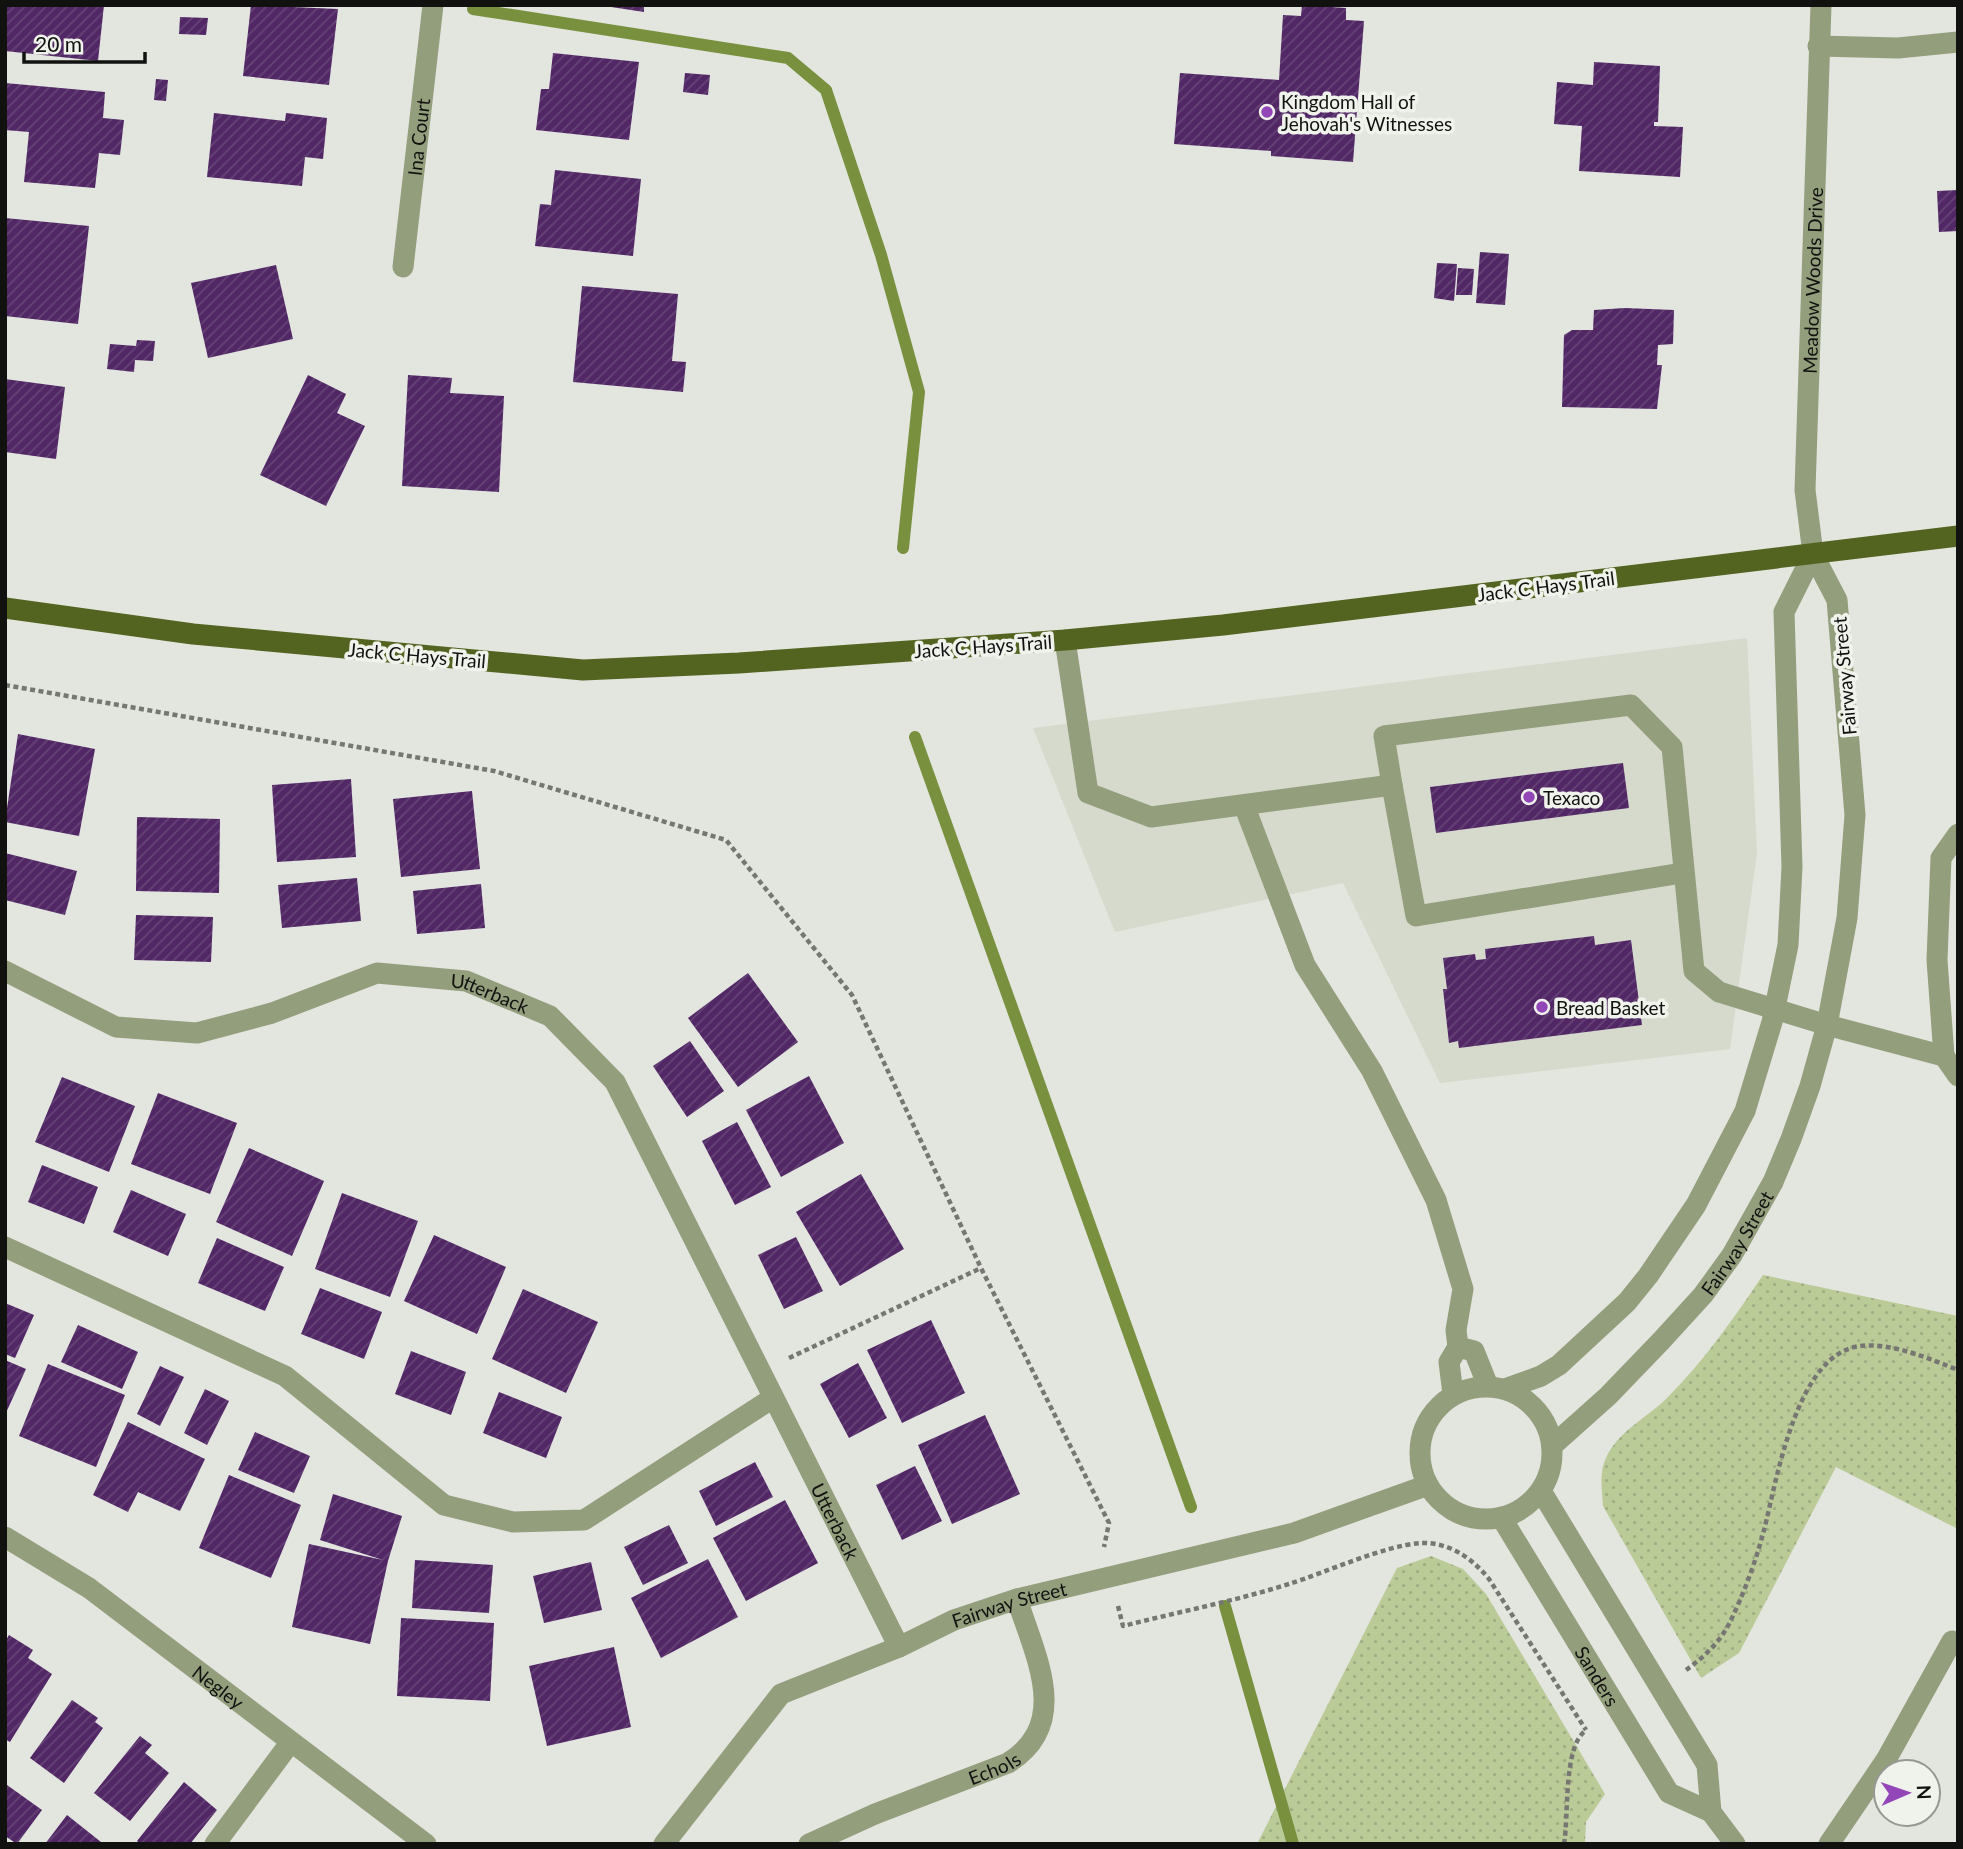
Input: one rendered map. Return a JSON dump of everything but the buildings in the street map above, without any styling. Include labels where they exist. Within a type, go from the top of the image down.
[{"type":"main road","name":"Jack C Hays Trail","points":[[5,608],[193,634],[583,670],[739,663],[1065,640],[1223,625],[1958,536]]},
{"type":"street","name":"Ina Court","points":[[403,267],[433,5]]},
{"type":"street","name":"Meadow Woods Drive","points":[[1813,554],[1805,490],[1821,5]]},
{"type":"street","points":[[1818,46],[1898,48],[1958,42]]},
{"type":"street","points":[[1458,1347],[1474,1351],[1497,1387],[1522,1396],[1536,1408],[1546,1423],[1552,1446],[1549,1475],[1541,1491],[1528,1505],[1501,1517],[1476,1519],[1459,1514],[1443,1504],[1428,1485],[1420,1455],[1421,1437],[1428,1420],[1453,1394],[1497,1387],[1541,1376],[1559,1365],[1627,1302],[1648,1276],[1719,1165],[1745,1111],[1775,1010],[1788,945],[1792,879],[1783,612],[1813,554]]},
{"type":"street","name":"Fairway Street","points":[[1552,1446],[1608,1396],[1661,1341],[1703,1295],[1732,1255],[1773,1182],[1810,1086],[1827,1026],[1847,918],[1855,815],[1837,600],[1813,554]]},
{"type":"street","points":[[1065,640],[1088,793],[1151,817],[1392,785]]},
{"type":"street","points":[[1682,873],[1416,916],[1384,736],[1631,705],[1672,747],[1682,873],[1694,971],[1719,992],[1827,1026],[1944,1056]]},
{"type":"street","points":[[1244,805],[1306,965],[1372,1071],[1436,1200],[1463,1289],[1456,1330],[1458,1347],[1449,1362],[1453,1394]]},
{"type":"street","points":[[1958,834],[1941,858],[1937,960],[1944,1056],[1958,1076]]},
{"type":"street","name":"Utterback","points":[[5,971],[116,1027],[197,1033],[272,1013],[377,973],[466,981],[550,1016],[615,1082],[899,1647]]},
{"type":"street","points":[[5,1247],[285,1377],[444,1505],[513,1522],[584,1520],[773,1398]]},
{"type":"street","name":"Fairway Street","points":[[664,1844],[781,1694],[899,1647],[954,1620],[1017,1599],[1307,1529],[1428,1485]]},
{"type":"street","points":[[1541,1491],[1707,1765],[1711,1812]]},
{"type":"street","name":"Sanders","points":[[1501,1517],[1669,1793],[1711,1812],[1735,1844]]},
{"type":"street","name":"Negley","points":[[5,1537],[89,1588],[426,1844]]},
{"type":"street","name":"Echols","points":[[809,1844],[875,1814],[1008,1763],[1024,1754],[1036,1739],[1043,1723],[1045,1700],[1017,1599]]},
{"type":"street","points":[[1829,1844],[1886,1759],[1952,1641]]},
{"type":"street","points":[[215,1844],[290,1743]]},
{"type":"path","points":[[5,685],[494,771],[726,840],[852,995],[981,1268],[1109,1523],[1104,1543],[1123,1626],[1286,1585],[1400,1548],[1421,1544],[1447,1546],[1476,1563],[1489,1579],[1586,1730]]},
{"type":"path","points":[[760,1372],[981,1268]]},
{"type":"path","points":[[1661,1686],[1700,1660],[1728,1626],[1763,1532],[1792,1424],[1809,1386],[1823,1368],[1841,1354],[1859,1346],[1899,1350],[1958,1370]]},
{"type":"path","points":[[1564,1844],[1572,1755],[1579,1736],[1620,1710]]},
{"type":"shaded area","points":[[1747,638],[1757,853],[1730,1049],[1440,1083],[1343,883],[1115,932],[1033,728]]},
{"type":"green space","points":[[1763,1275],[1958,1316],[1958,1529],[1836,1467],[1739,1653],[1701,1678],[1603,1506],[1602,1469],[1611,1448],[1618,1440],[1667,1398],[1694,1369]]},
{"type":"green space","points":[[1431,1556],[1463,1569],[1486,1594],[1605,1794],[1586,1822],[1585,1844],[1257,1844],[1397,1568]]},
{"type":"waterway","points":[[473,9],[788,58],[826,90],[881,255],[919,392],[903,548]]},
{"type":"waterway","points":[[915,737],[1191,1507]]},
{"type":"waterway","points":[[1225,1606],[1293,1844]]},
{"type":"place","name":"Kingdom Hall of Jehovah's Witnesses","points":[[1267,112]]},
{"type":"place","name":"Texaco","points":[[1529,797]]},
{"type":"place","name":"Bread Basket","points":[[1542,1007]]}]
